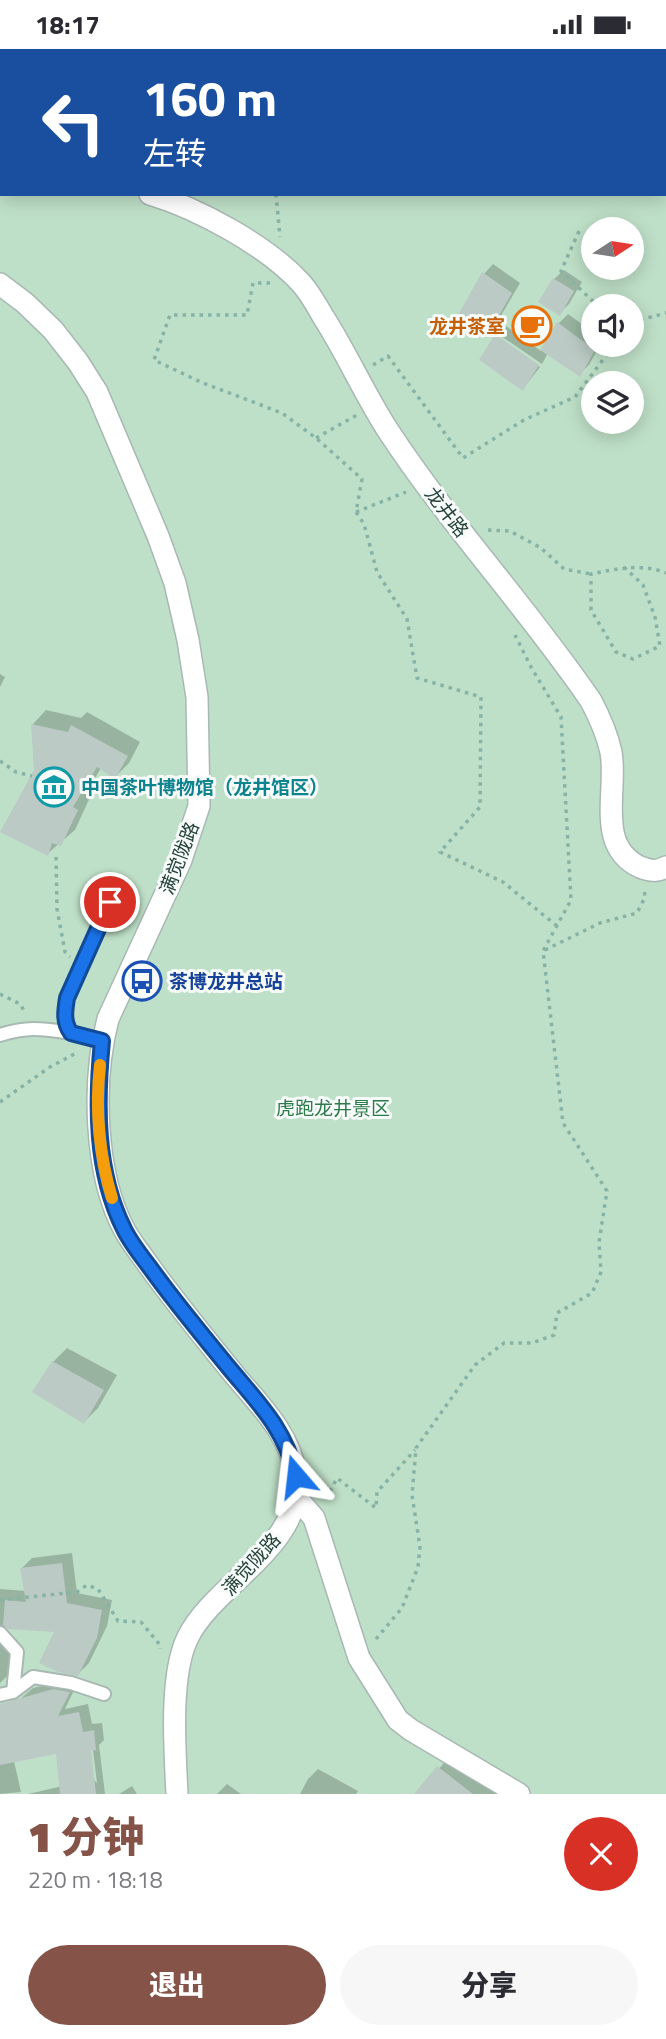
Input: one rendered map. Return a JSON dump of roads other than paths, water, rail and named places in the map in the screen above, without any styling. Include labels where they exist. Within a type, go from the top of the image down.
[{"type":"street","name":"龙井路","points":[[155,196],[195,212],[258,248],[302,284],[335,336],[373,407],[425,484],[591,701],[603,724],[611,753],[614,776],[610,827],[622,853],[632,864],[649,871],[666,867]]},
{"type":"street","name":"满觉陇路","points":[[0,284],[53,330],[97,392],[175,583],[188,639],[197,697],[199,806],[181,860],[113,1009],[102,1041],[97,1092],[103,1163],[124,1230],[179,1308],[277,1425],[291,1452],[296,1476],[296,1497],[290,1518],[277,1537],[200,1619],[188,1637],[177,1671],[177,1794]]},
{"type":"street","points":[[296,1497],[314,1518],[359,1658],[398,1720],[519,1794]]},
{"type":"lane","points":[[71,1033],[66,1026],[64,1013],[67,998],[110,902]]},
{"type":"lane","points":[[0,1035],[34,1027],[102,1041]]},
{"type":"lane","points":[[0,1633],[17,1652],[13,1692]]},
{"type":"lane","points":[[0,1695],[13,1692],[33,1678],[71,1683],[104,1694]]},
{"type":"place","name":"龙井茶室","points":[[532,326]]},
{"type":"place","name":"中国茶叶博物馆（龙井馆区）","points":[[54,787]]},
{"type":"place","name":"茶博龙井总站","points":[[142,981]]},
{"type":"park label","name":"虎跑龙井景区","points":[[333,1108]]}]
